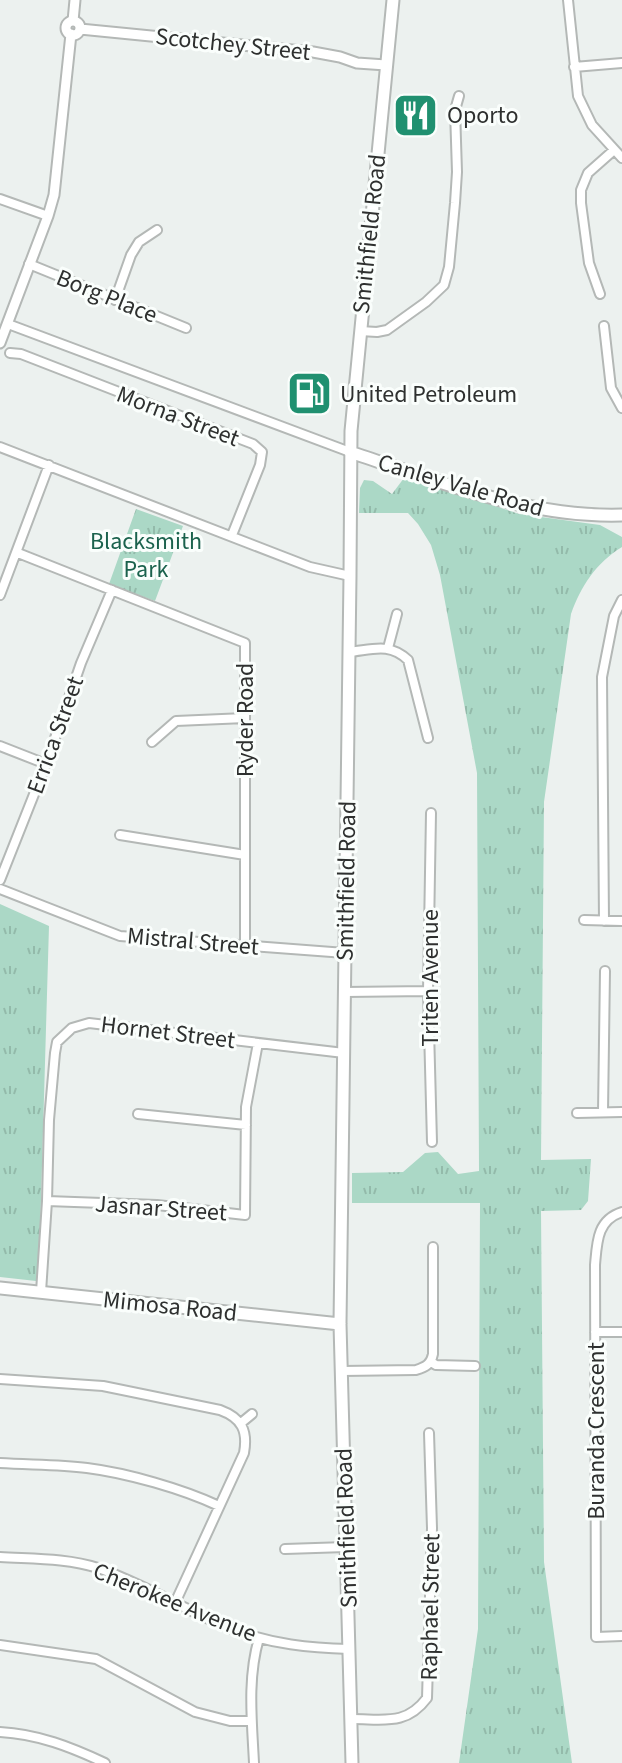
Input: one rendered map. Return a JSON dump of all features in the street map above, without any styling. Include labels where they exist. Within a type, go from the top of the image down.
[{"type":"main road","name":"Smithfield Road","points":[[352,1763],[340,1324],[350,452],[393,0]]},
{"type":"main road","name":"Canley Vale Road","points":[[350,452],[513,503],[560,512],[622,515]]},
{"type":"main road","name":"Mimosa Road","points":[[0,1288],[340,1324]]},
{"type":"street","points":[[0,343],[54,195],[75,28],[75,0]]},
{"type":"street","points":[[568,0],[578,96],[595,130],[622,158]]},
{"type":"street","name":"Scotchey Street","points":[[75,28],[313,52],[357,63],[386,65]]},
{"type":"street","points":[[574,67],[622,63]]},
{"type":"street","points":[[360,331],[387,330],[444,285],[449,267],[455,203],[455,110],[459,96]]},
{"type":"street","points":[[600,294],[589,263],[580,199],[588,173],[614,150]]},
{"type":"street","points":[[0,199],[48,216]]},
{"type":"street","points":[[115,300],[131,255],[139,242],[157,230]]},
{"type":"street","name":"Borg Place","points":[[29,264],[186,328]]},
{"type":"street","points":[[8,324],[350,452]]},
{"type":"street","points":[[604,326],[611,388],[622,408]]},
{"type":"street","name":"Morna Street","points":[[10,353],[21,354],[253,444],[262,452],[260,465],[232,535]]},
{"type":"street","points":[[0,447],[310,567],[350,576]]},
{"type":"street","points":[[0,595],[49,465]]},
{"type":"street","name":"Ryder Road","points":[[18,553],[245,643],[245,945]]},
{"type":"street","name":"Errica Street","points":[[0,880],[46,764],[81,663],[112,590]]},
{"type":"street","points":[[604,921],[602,677],[614,616],[622,600]]},
{"type":"street","points":[[388,648],[397,614]]},
{"type":"street","points":[[348,652],[388,648],[399,651],[408,660],[428,738]]},
{"type":"street","points":[[152,742],[176,721],[245,718]]},
{"type":"street","points":[[0,746],[46,764]]},
{"type":"street","name":"Triten Avenue","points":[[431,813],[428,991],[432,1142]]},
{"type":"street","points":[[120,835],[245,855]]},
{"type":"street","name":"Mistral Street","points":[[0,889],[120,936],[345,953]]},
{"type":"street","points":[[584,920],[622,921]]},
{"type":"street","points":[[603,1112],[605,971]]},
{"type":"street","points":[[345,992],[428,991]]},
{"type":"street","name":"Hornet Street","points":[[41,1292],[55,1053],[57,1042],[72,1028],[89,1023],[344,1053]]},
{"type":"street","name":"Jasnar Street","points":[[47,1201],[157,1205],[245,1215],[246,1107],[258,1043]]},
{"type":"street","points":[[577,1113],[622,1112]]},
{"type":"street","points":[[138,1114],[246,1125]]},
{"type":"street","name":"Buranda Crescent","points":[[622,1212],[606,1221],[598,1234],[595,1265],[596,1637],[622,1636]]},
{"type":"street","points":[[342,1371],[416,1370],[431,1362],[433,1247]]},
{"type":"street","points":[[595,1332],[622,1332]]},
{"type":"street","points":[[431,1362],[436,1365],[475,1366]]},
{"type":"street","points":[[0,1379],[103,1386],[220,1410],[241,1423],[245,1430],[244,1453],[175,1603]]},
{"type":"street","points":[[241,1423],[252,1414]]},
{"type":"street","name":"Raphael Street","points":[[352,1719],[400,1719],[418,1710],[427,1698],[432,1528],[429,1433]]},
{"type":"street","points":[[0,1463],[87,1468],[139,1479],[219,1506]]},
{"type":"street","points":[[285,1549],[346,1547]]},
{"type":"street","name":"Cherokee Avenue","points":[[0,1557],[59,1560],[87,1565],[221,1625],[259,1638],[299,1647],[349,1649]]},
{"type":"street","points":[[254,1763],[251,1678],[259,1638]]},
{"type":"street","points":[[0,1645],[96,1659],[195,1712],[230,1721],[251,1721]]},
{"type":"street","points":[[0,1732],[24,1733],[70,1747],[105,1763]]},
{"type":"green space","points":[[404,478],[519,514],[600,525],[622,537],[622,547],[604,560],[590,576],[571,614],[544,802],[541,1160],[591,1159],[588,1201],[581,1210],[541,1211],[544,1562],[572,1763],[459,1763],[478,1629],[480,1203],[352,1203],[352,1173],[403,1172],[425,1153],[438,1152],[458,1174],[479,1171],[477,773],[440,575],[431,545],[408,513],[359,513],[360,488],[364,480],[373,481],[392,494]]},
{"type":"green space","name":"Blacksmith Park","points":[[136,509],[183,526],[155,601],[109,584]]},
{"type":"green space","points":[[0,904],[49,926],[39,1268],[36,1281],[0,1277]]},
{"type":"place","name":"Oporto","points":[[416,115]]},
{"type":"place","name":"United Petroleum","points":[[309,394]]}]
